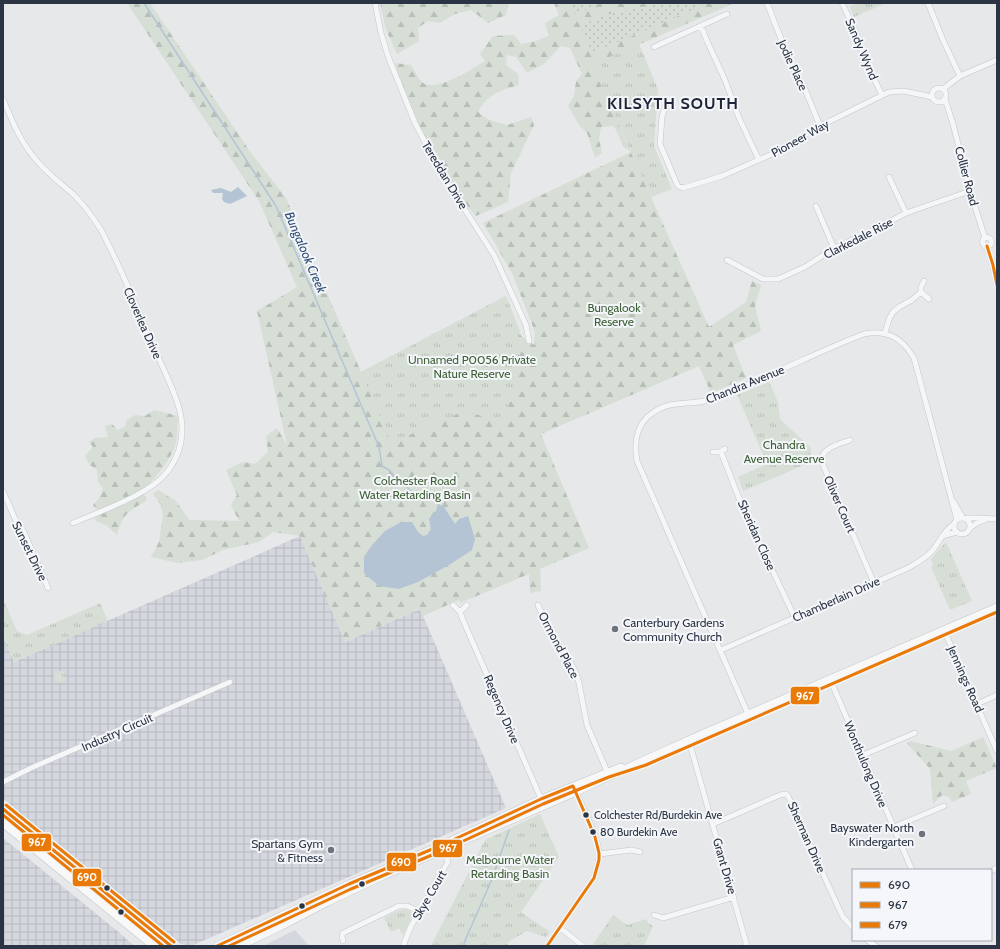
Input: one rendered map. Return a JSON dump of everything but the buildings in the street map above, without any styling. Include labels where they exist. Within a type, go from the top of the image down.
[{"type":"main road","points":[[240,946],[443,847],[542,802],[689,741],[748,714],[997,607]]},
{"type":"main road","points":[[3,809],[171,946]]},
{"type":"main road","points":[[3,823],[152,945]]},
{"type":"main road","points":[[217,946],[349,884],[443,847]]},
{"type":"street","name":"Tereddan Drive","points":[[375,3],[381,33],[388,56],[415,123],[439,169],[494,255],[526,325],[529,341]]},
{"type":"street","name":"Jodie Place","points":[[767,3],[787,54],[804,87],[820,126]]},
{"type":"street","name":"Sandy Wynd","points":[[842,3],[855,30],[865,60],[882,95]]},
{"type":"street","points":[[928,3],[960,76]]},
{"type":"street","points":[[654,47],[727,14]]},
{"type":"street","points":[[701,26],[725,80],[739,118],[759,160]]},
{"type":"street","points":[[944,96],[937,88],[932,95],[935,100],[944,96],[952,82],[960,76],[997,60]]},
{"type":"street","name":"Pioneer Way","points":[[666,104],[662,117],[660,144],[678,186],[683,188],[722,176],[772,154],[820,126],[882,95],[894,92],[932,95]]},
{"type":"street","name":"Collier Road","points":[[944,96],[970,191],[985,238],[983,242],[987,246]]},
{"type":"street","name":"Cloverlea Drive","points":[[3,99],[18,133],[33,156],[52,176],[80,201],[89,211],[101,230],[180,408],[182,427],[180,446],[173,463],[162,478],[137,495],[73,523]]},
{"type":"street","points":[[889,177],[906,213]]},
{"type":"street","name":"Clarkedale Rise","points":[[727,260],[763,279],[778,279],[805,267],[834,248],[870,232],[906,213],[970,191]]},
{"type":"street","points":[[816,206],[834,248]]},
{"type":"street","points":[[985,238],[988,237],[994,239],[991,244],[987,246],[997,285]]},
{"type":"street","points":[[924,281],[921,287],[921,292],[912,300],[893,312],[889,319],[885,333],[904,344],[914,358],[950,497],[957,532]]},
{"type":"street","points":[[921,292],[929,298]]},
{"type":"street","name":"Chandra Avenue","points":[[748,714],[637,461],[635,448],[637,435],[644,420],[650,414],[665,406],[673,403],[709,400],[734,391],[857,337],[872,332],[885,333]]},
{"type":"street","name":"Oliver Court","points":[[850,440],[825,451],[821,460],[874,583]]},
{"type":"street","name":"Sheridan Close","points":[[713,452],[723,450],[742,506],[795,618]]},
{"type":"street","name":"Sunset Drive","points":[[3,491],[16,521],[24,532],[48,588]]},
{"type":"street","points":[[950,497],[970,523],[970,528]]},
{"type":"street","points":[[956,522],[965,518],[997,520]]},
{"type":"street","points":[[942,536],[957,532],[965,534],[977,523],[988,520]]},
{"type":"street","name":"Chamberlain Drive","points":[[721,650],[908,568],[922,560],[932,551],[942,536],[956,522]]},
{"type":"street","name":"Regency Drive","points":[[453,605],[460,612],[542,802]]},
{"type":"street","points":[[460,612],[468,605]]},
{"type":"street","name":"Ormond Place","points":[[538,605],[551,636],[576,673],[587,725],[608,774]]},
{"type":"street","name":"Jennings Road","points":[[944,630],[997,751]]},
{"type":"street","name":"Wonthulong Drive","points":[[830,679],[912,869]]},
{"type":"street","name":"Industry Circuit","points":[[3,782],[31,768],[230,682]]},
{"type":"street","points":[[976,704],[997,695]]},
{"type":"street","points":[[863,755],[915,733]]},
{"type":"street","name":"Grant Drive","points":[[689,741],[747,946]]},
{"type":"street","points":[[547,946],[594,878],[598,867],[599,854],[596,839],[574,789]]},
{"type":"street","name":"Sherman Drive","points":[[713,824],[780,795],[786,794],[792,803],[839,910],[852,927]]},
{"type":"street","points":[[894,828],[944,806]]},
{"type":"street","name":"Skye Court","points":[[403,946],[419,911],[424,905],[436,881],[448,862],[443,847]]},
{"type":"street","points":[[599,854],[632,850],[640,852]]},
{"type":"street","points":[[654,915],[663,918],[734,897]]},
{"type":"street","points":[[343,938],[389,910],[399,906],[407,906],[419,911]]},
{"type":"street","points":[[560,928],[583,946]]},
{"type":"shaded area","points":[[300,536],[345,642],[420,609],[506,808],[191,946],[181,944],[3,799],[3,637],[14,662]]},
{"type":"shaded area","points":[[3,838],[121,934],[134,946],[3,946]]},
{"type":"shaded area","points":[[295,930],[309,946],[263,946]]},
{"type":"green space","name":"Colchester Road Water Retarding Basin","points":[[127,3],[150,3],[251,153],[286,198],[361,372],[506,296],[521,336],[534,345],[535,332],[512,273],[483,223],[631,152],[709,327],[746,302],[752,281],[761,285],[755,306],[761,331],[733,345],[746,378],[711,393],[699,366],[541,434],[589,548],[540,569],[541,591],[530,593],[529,574],[460,603],[459,600],[423,616],[419,609],[345,642],[300,536],[273,532],[259,542],[223,550],[202,560],[177,563],[151,557],[159,542],[163,515],[161,505],[153,494],[158,490],[176,501],[189,520],[239,521],[231,505],[237,495],[226,470],[243,462],[255,464],[268,452],[266,436],[277,428],[287,445],[257,311],[297,287],[259,201]]},
{"type":"green space","points":[[380,3],[509,3],[506,15],[488,23],[471,10],[455,14],[440,23],[428,21],[418,28],[419,41],[397,54],[386,30]]},
{"type":"green space","points":[[554,3],[570,3],[575,15],[601,3],[657,3],[600,16],[587,23],[582,30],[591,52],[621,41],[708,3],[734,3],[592,65],[631,152],[624,147],[614,126],[601,127],[599,139],[602,153],[595,158],[587,133],[580,126],[568,106],[574,96],[576,81],[582,74],[570,48],[561,46],[544,64],[527,73],[516,57],[507,55],[506,65],[518,74],[519,85],[495,94],[486,101],[478,112],[489,120],[507,125],[531,117],[534,125],[511,173],[508,202],[476,216],[455,190],[428,145],[406,96],[395,63],[411,65],[423,83],[429,85],[446,82],[464,74],[485,61],[480,54],[493,36],[514,35],[521,44],[536,41],[549,36],[545,23],[559,15]]},
{"type":"green space","points":[[562,3],[734,3],[592,65]]},
{"type":"green space","points":[[856,3],[886,3],[854,17],[850,6]]},
{"type":"green space","points":[[639,44],[658,89],[654,146],[672,189],[651,197],[592,65]]},
{"type":"green space","name":"Unnamed P0056 Private Nature Reserve","points":[[506,296],[520,331],[516,349],[521,360],[503,422],[464,411],[391,443],[361,372]]},
{"type":"green space","name":"Chandra Avenue Reserve","points":[[769,382],[778,402],[780,419],[811,448],[811,462],[743,491],[738,477],[767,464],[737,395]]},
{"type":"green space","points":[[154,410],[178,416],[176,442],[167,461],[152,481],[142,490],[147,500],[131,510],[124,517],[117,535],[107,526],[94,520],[100,513],[93,505],[100,497],[103,489],[98,482],[97,470],[90,465],[85,456],[93,447],[89,442],[95,438],[108,437],[105,426],[112,424],[118,430],[125,427],[126,421],[135,415],[145,416]]},
{"type":"green space","points":[[946,542],[972,601],[950,610],[931,567],[933,565],[931,559]]},
{"type":"green space","points":[[3,599],[17,631],[27,635],[100,603],[108,621],[14,662],[3,637]]},
{"type":"green space","points":[[58,671],[62,671],[66,677],[62,683],[58,683],[54,679],[54,675]]},
{"type":"green space","points":[[983,737],[997,768],[966,781],[971,794],[952,802],[949,797],[942,795],[933,804],[930,769],[907,743],[911,741],[951,751]]},
{"type":"green space","name":"Melbourne Water Retarding Basin","points":[[540,814],[559,857],[521,912],[550,932],[546,937],[527,931],[508,942],[507,946],[431,946],[485,840]]},
{"type":"green space","points":[[405,909],[414,913],[403,935],[399,928],[391,932],[384,918]]},
{"type":"green space","points":[[613,915],[627,925],[646,919],[648,923],[653,926],[644,946],[595,946],[593,944]]},
{"type":"water","points":[[238,187],[247,196],[230,204],[224,202],[222,199],[223,193],[213,193],[211,190],[221,188],[231,192]]},
{"type":"water","points":[[438,504],[444,507],[455,524],[459,519],[468,516],[475,539],[472,550],[418,582],[399,589],[379,586],[364,573],[364,557],[372,545],[385,531],[401,522],[412,522],[418,532],[423,536],[427,535],[431,529],[429,519],[436,511]]},
{"type":"waterway","name":"Bungalook Creek","points":[[144,3],[276,206],[379,447],[382,466],[403,482],[413,494],[431,498],[438,504]]},
{"type":"waterway","name":"Bungalook Creek","points":[[464,946],[492,879],[509,830]]},
{"type":"transit line","name":"690","points":[[987,246],[997,285]]},
{"type":"transit line","name":"967","points":[[229,946],[351,889],[444,850],[543,804],[609,777],[646,765],[997,612]]},
{"type":"transit line","name":"690","points":[[217,946],[349,884],[442,845],[541,799],[573,786],[595,837],[599,860],[594,878],[547,946]]},
{"type":"transit line","name":"679","points":[[6,805],[174,942]]},
{"type":"transit line","name":"690","points":[[3,809],[171,946]]},
{"type":"transit line","name":"967","points":[[3,815],[163,946]]},
{"type":"place","name":"Canterbury Gardens Community Church","points":[[615,629]]},
{"type":"place","name":"Colchester Rd/Burdekin Ave","points":[[586,815]]},
{"type":"place","name":"80 Burdekin Ave","points":[[593,832]]},
{"type":"place","name":"Bayswater North Kindergarten","points":[[922,834]]},
{"type":"place","name":"Spartans Gym & Fitness","points":[[331,850]]},
{"type":"district","name":"KILSYTH SOUTH","points":[[673,103]]},
{"type":"park label","name":"Bungalook Reserve","points":[[614,314]]}]
